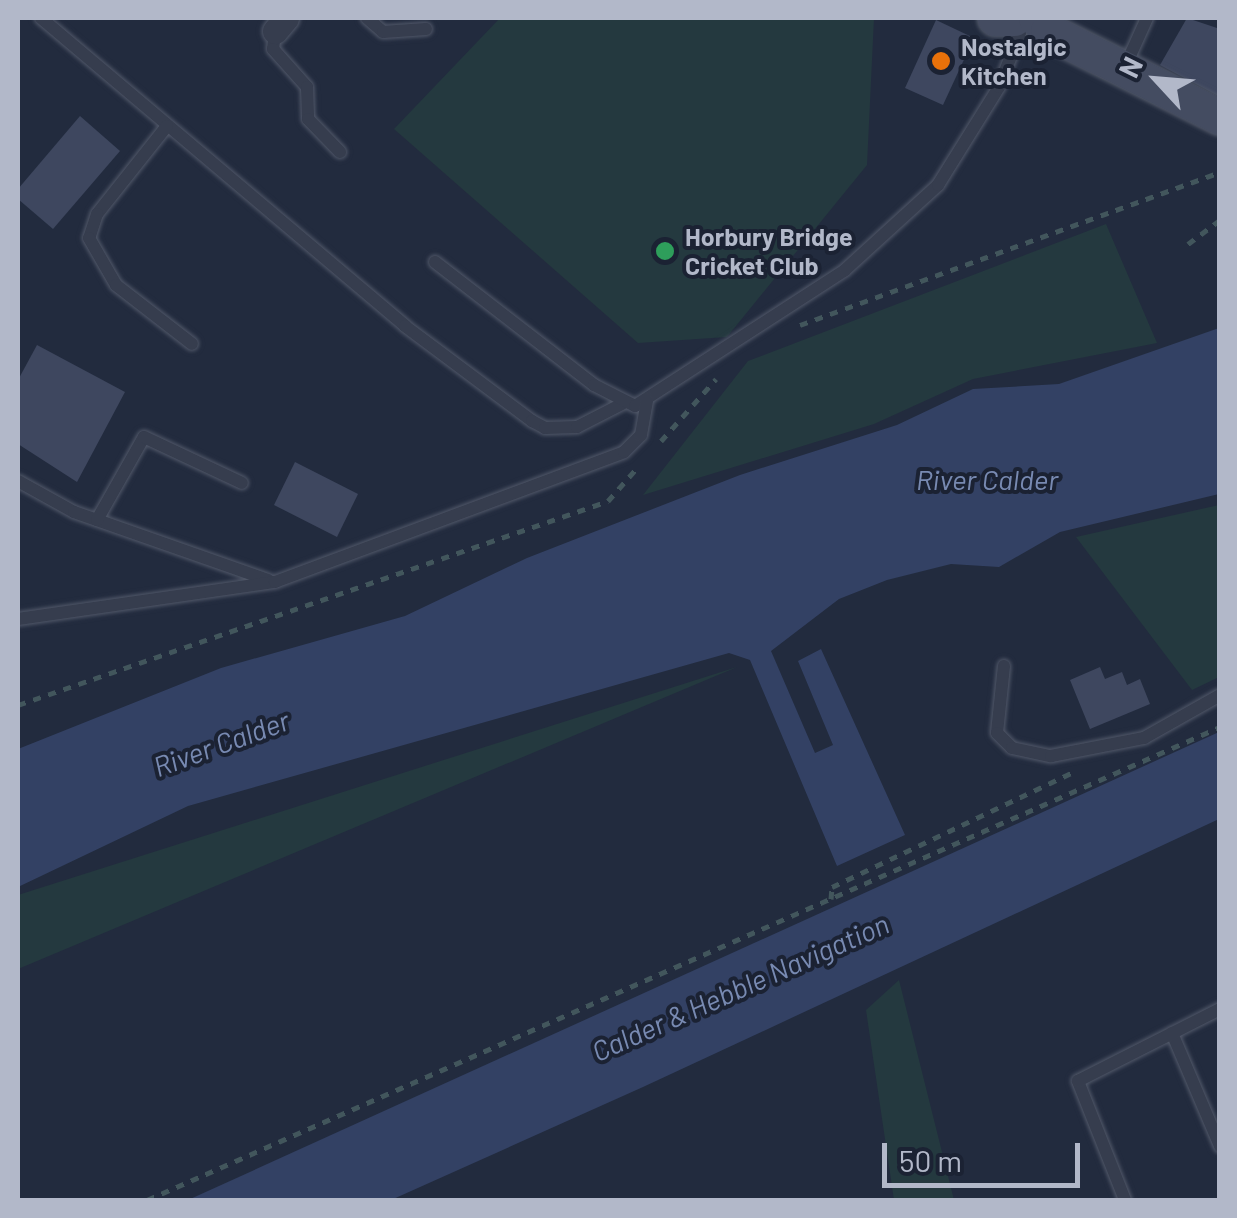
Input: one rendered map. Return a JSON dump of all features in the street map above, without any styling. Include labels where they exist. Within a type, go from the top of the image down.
[{"type":"street","points":[[995,18],[1014,18]]},
{"type":"street","points":[[1036,18],[1048,31],[1220,117]]},
{"type":"lane","points":[[40,18],[406,326],[538,426],[577,427],[622,404],[647,400],[845,270],[938,184],[999,87],[1026,18]]},
{"type":"lane","points":[[367,18],[383,32],[426,30]]},
{"type":"lane","points":[[1124,69],[1147,18]]},
{"type":"lane","points":[[280,24],[273,50],[307,87],[308,119],[340,152]]},
{"type":"lane","points":[[166,126],[98,214],[89,238],[116,285],[192,344]]},
{"type":"lane","points":[[436,262],[622,404]]},
{"type":"lane","points":[[18,619],[276,582],[624,452],[641,436],[647,400]]},
{"type":"lane","points":[[97,520],[144,437],[242,483]]},
{"type":"lane","points":[[18,480],[97,520],[276,582]]},
{"type":"lane","points":[[1004,666],[998,733],[1012,748],[1051,756],[1144,738],[1220,696]]},
{"type":"lane","points":[[1125,1200],[1078,1081],[1220,1009]]},
{"type":"lane","points":[[1172,1033],[1220,1146]]},
{"type":"path","points":[[1188,244],[1220,220]]},
{"type":"path","points":[[147,1200],[1220,727]]},
{"type":"path","points":[[831,899],[832,886],[1075,771]]},
{"type":"green space","name":"Horbury Bridge Cricket Club","points":[[500,18],[874,18],[867,165],[727,337],[638,343],[394,129]]},
{"type":"green space","points":[[1106,224],[1157,343],[973,379],[874,424],[643,495],[748,361]]},
{"type":"green space","points":[[1219,505],[1219,677],[1192,690],[1076,537]]},
{"type":"green space","points":[[737,667],[18,969],[18,895]]},
{"type":"green space","points":[[899,980],[954,1200],[894,1200],[866,1010]]},
{"type":"water","name":"River Calder","points":[[1219,328],[1219,494],[1060,532],[999,567],[951,564],[887,580],[839,599],[771,651],[815,753],[833,745],[798,661],[821,649],[905,835],[837,866],[750,660],[729,653],[188,806],[18,887],[18,749],[221,668],[405,616],[527,558],[740,475],[897,425],[973,389],[1059,384]]},
{"type":"water","name":"Calder & Hebble Navigation","points":[[1219,732],[1219,819],[643,1087],[391,1200],[188,1200]]},
{"type":"building","points":[[1187,18],[1220,29],[1220,97],[1160,65]]},
{"type":"building","points":[[936,20],[974,38],[943,105],[905,88]]},
{"type":"building","points":[[80,116],[120,151],[53,229],[18,199],[18,189]]},
{"type":"building","points":[[37,345],[125,392],[77,482],[18,444],[18,380]]},
{"type":"building","points":[[295,462],[358,494],[337,537],[274,505]]},
{"type":"building","points":[[1100,667],[1105,679],[1122,672],[1127,685],[1140,679],[1150,704],[1090,729],[1070,680]]},
{"type":"place","name":"Nostalgic Kitchen","points":[[941,61]]},
{"type":"place","name":"Horbury Bridge Cricket Club","points":[[665,251]]}]
